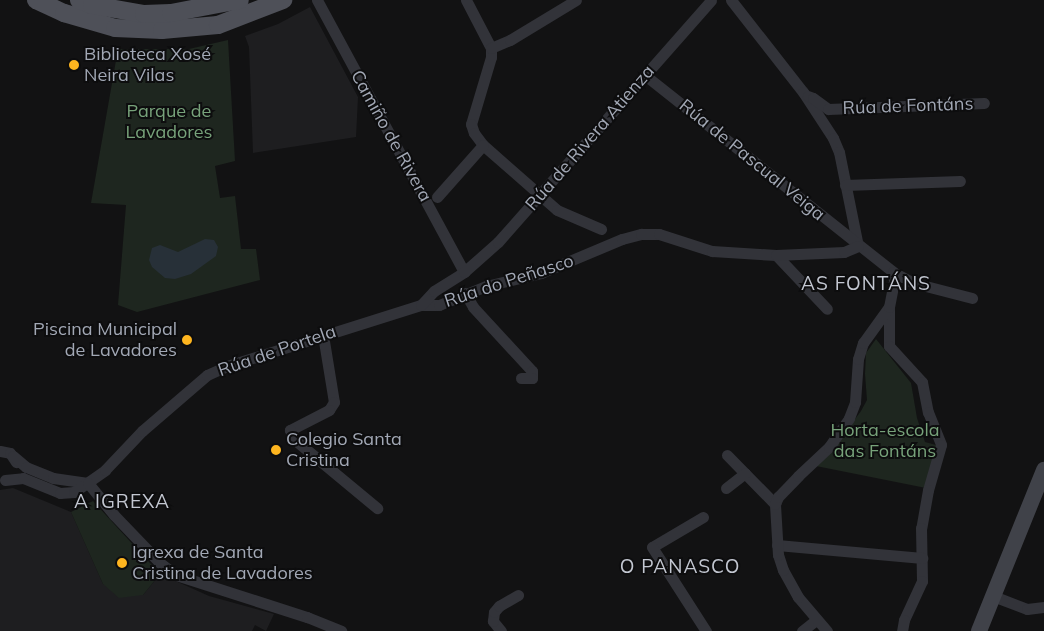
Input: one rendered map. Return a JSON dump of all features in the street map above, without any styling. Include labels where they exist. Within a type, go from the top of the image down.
[{"type":"main road","points":[[36,0],[64,13],[114,28],[162,30],[218,25],[283,0]]},
{"type":"main road","points":[[79,0],[99,6],[141,7],[171,14],[240,0]]},
{"type":"main road","points":[[979,631],[1044,470]]},
{"type":"street","name":"Camiño de Rivera","points":[[317,0],[464,272]]},
{"type":"street","points":[[466,0],[491,48],[491,57],[471,124],[474,133],[483,145],[557,210],[601,229]]},
{"type":"street","points":[[491,48],[510,40],[576,0]]},
{"type":"street","name":"Rúa de Rivera Atienza","points":[[464,272],[498,242],[540,196],[711,0]]},
{"type":"street","name":"Rúa de Fontáns","points":[[731,0],[806,96],[833,138],[839,152],[858,246]]},
{"type":"street","name":"Rúa de Pascual Veiga","points":[[646,76],[858,246]]},
{"type":"street","name":"Rúa de Fontáns","points":[[806,96],[813,98],[828,109],[984,103]]},
{"type":"street","points":[[437,197],[483,145]]},
{"type":"street","points":[[845,185],[960,181]]},
{"type":"street","name":"Rúa do Peñasco","points":[[421,305],[439,304],[465,293],[542,273],[622,239],[641,234],[659,234],[712,251],[776,255],[844,252],[858,246]]},
{"type":"street","points":[[858,246],[893,272],[914,283],[972,298]]},
{"type":"street","points":[[776,255],[828,310]]},
{"type":"street","name":"Rúa de Portela","points":[[3,480],[23,478],[60,493],[74,492],[88,484],[104,470],[142,431],[207,375],[227,366],[421,305],[434,291],[464,272]]},
{"type":"street","points":[[893,272],[894,281],[889,307],[889,346],[922,382],[928,412],[940,445],[920,528],[922,581],[904,620],[902,631]]},
{"type":"street","points":[[465,293],[473,307],[532,371],[532,378],[521,378]]},
{"type":"street","points":[[827,631],[798,597],[784,570],[777,545],[775,504],[778,497],[829,448],[849,418],[854,402],[858,359],[863,342],[889,307]]},
{"type":"street","points":[[323,335],[334,402],[329,410],[290,430],[295,440],[377,508]]},
{"type":"street","points":[[0,451],[6,451],[26,467],[53,478],[88,484],[160,563],[176,574],[307,617],[341,631]]},
{"type":"street","points":[[727,455],[775,504]]},
{"type":"street","points":[[3,480],[15,470],[13,456]]},
{"type":"street","points":[[726,488],[745,473]]},
{"type":"street","points":[[703,517],[652,547],[706,631]]},
{"type":"street","points":[[777,545],[922,558]]},
{"type":"street","points":[[501,631],[493,621],[494,612],[499,606],[518,595]]},
{"type":"street","points":[[993,596],[1027,609],[1044,607]]},
{"type":"street","points":[[802,631],[816,620]]},
{"type":"shaded area","points":[[310,7],[358,97],[356,137],[253,153],[249,47],[245,36],[278,24]]},
{"type":"shaded area","points":[[205,239],[214,240],[218,247],[216,256],[191,274],[175,279],[165,278],[152,267],[149,260],[152,248],[160,245],[178,252]]},
{"type":"shaded area","points":[[13,488],[71,512],[103,584],[143,595],[160,574],[209,596],[274,614],[266,631],[255,625],[252,631],[0,631],[0,490]]},
{"type":"green space","name":"Parque de Lavadores","points":[[228,40],[235,161],[215,166],[220,198],[235,196],[241,249],[256,249],[260,280],[137,312],[118,305],[126,205],[91,203],[118,49],[189,49]]},
{"type":"green space","name":"Horta-escola das Fontáns","points":[[876,339],[911,383],[917,418],[925,442],[936,445],[926,488],[816,466],[828,456],[867,400],[866,353]]},
{"type":"green space","points":[[93,501],[160,574],[143,595],[119,598],[103,584],[71,512]]},
{"type":"place","name":"Biblioteca Xosé Neira Vilas","points":[[74,65]]},
{"type":"place","name":"Piscina Municipal de Lavadores","points":[[187,340]]},
{"type":"place","name":"Colegio Santa Cristina","points":[[276,450]]},
{"type":"place","name":"Igrexa de Santa Cristina de Lavadores","points":[[122,563]]},
{"type":"district","name":"AS FONTÁNS","points":[[866,284]]},
{"type":"district","name":"A IGREXA","points":[[122,502]]},
{"type":"district","name":"O PANASCO","points":[[680,567]]}]
